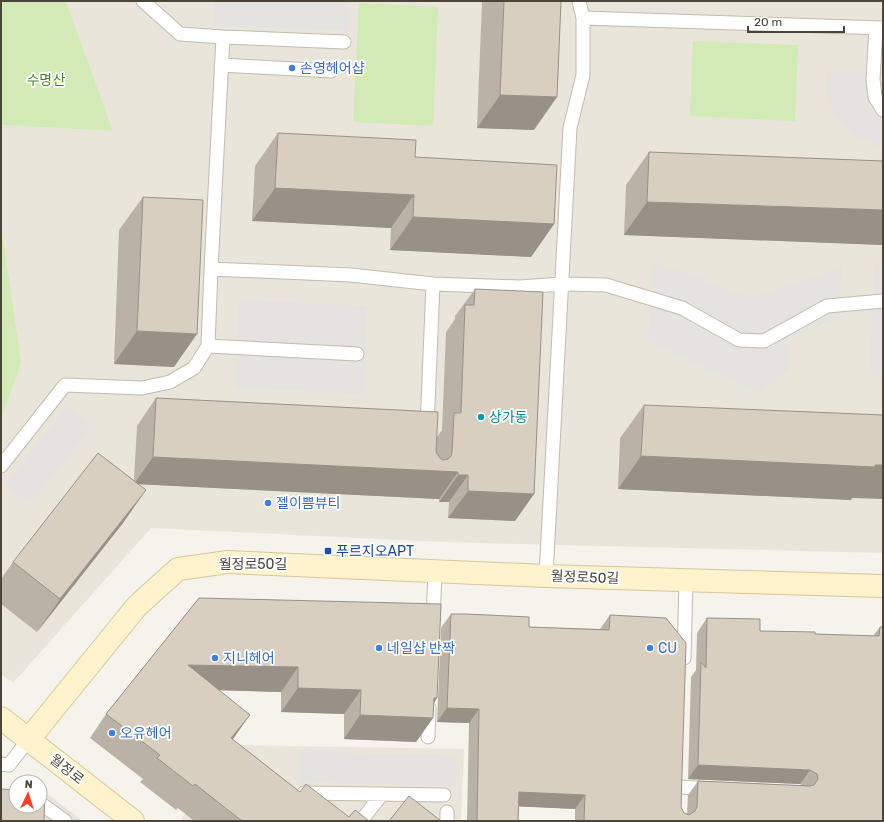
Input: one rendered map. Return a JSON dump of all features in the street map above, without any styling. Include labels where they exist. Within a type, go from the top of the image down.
[{"type":"street","name":"월정로50길","points":[[29,739],[137,606],[178,569],[228,562],[546,576],[883,586]]},
{"type":"street","name":"월정로","points":[[1,718],[133,821]]},
{"type":"lane","points":[[143,1],[180,34],[344,42]]},
{"type":"lane","points":[[546,576],[570,128],[583,75],[583,18],[579,1]]},
{"type":"lane","points":[[583,18],[880,28],[873,79],[875,97],[883,110]]},
{"type":"lane","points":[[1,466],[65,385],[142,388],[170,382],[194,368],[208,346],[222,37]]},
{"type":"lane","points":[[221,66],[331,71]]},
{"type":"lane","points":[[211,269],[351,275],[433,284],[520,287],[562,284],[606,285],[682,308],[739,340],[764,340],[827,306],[883,301]]},
{"type":"lane","points":[[426,440],[433,284]]},
{"type":"lane","points":[[208,346],[357,354]]},
{"type":"lane","points":[[433,634],[436,571]]},
{"type":"lane","points":[[684,668],[686,580]]},
{"type":"lane","points":[[428,737],[430,698]]},
{"type":"lane","points":[[1,764],[9,764],[29,739]]},
{"type":"lane","points":[[680,801],[681,772]]},
{"type":"lane","points":[[680,788],[725,789]]},
{"type":"lane","points":[[304,793],[444,796]]},
{"type":"lane","points":[[361,821],[382,794]]},
{"type":"lane","points":[[48,809],[65,821]]},
{"type":"shaded area","points":[[66,1],[883,1],[883,553],[441,542],[151,528],[13,683],[1,674],[1,125],[113,131]]},
{"type":"shaded area","points":[[214,1],[349,1],[348,31],[213,25]]},
{"type":"shaded area","points":[[827,71],[883,72],[883,149],[855,135],[840,122],[827,103]]},
{"type":"shaded area","points":[[653,261],[752,298],[842,266],[839,318],[787,339],[788,370],[760,394],[648,341]]},
{"type":"shaded area","points":[[875,264],[883,264],[883,382],[869,371]]},
{"type":"shaded area","points":[[239,300],[367,306],[363,394],[235,387]]},
{"type":"shaded area","points":[[67,406],[93,426],[30,504],[5,485]]},
{"type":"shaded area","points":[[239,745],[464,749],[461,821],[184,821],[181,819]]},
{"type":"shaded area","points":[[300,752],[456,755],[456,786],[299,782]]},
{"type":"shaded area","points":[[48,796],[83,821],[39,821],[39,814],[48,814]]},
{"type":"green space","name":"수명산","points":[[1,1],[66,1],[113,131],[1,125]]},
{"type":"green space","points":[[359,3],[438,7],[433,126],[353,122]]},
{"type":"green space","points":[[693,41],[798,45],[795,121],[690,116]]},
{"type":"green space","points":[[1,225],[21,363],[1,419]]},
{"type":"building","points":[[504,1],[561,1],[557,97],[500,95]]},
{"type":"building","points":[[278,133],[416,140],[415,157],[557,165],[554,224],[413,217],[414,195],[275,188]]},
{"type":"building","points":[[649,152],[883,161],[883,210],[647,202]]},
{"type":"building","points":[[143,197],[203,200],[197,334],[137,331]]},
{"type":"building","points":[[475,289],[543,292],[534,494],[468,491],[468,475],[458,475],[458,472],[153,457],[156,398],[438,412],[436,452],[443,460],[448,459],[452,452],[454,413],[461,413],[465,305],[474,305]]},
{"type":"building","points":[[644,405],[883,415],[883,465],[875,465],[875,467],[641,456]]},
{"type":"building","points":[[98,453],[146,490],[60,599],[13,562]]},
{"type":"building","points":[[199,598],[441,604],[437,698],[434,698],[433,718],[360,715],[361,690],[298,688],[298,667],[188,665],[250,715],[231,738],[300,792],[306,784],[349,817],[355,810],[369,821],[242,821],[195,784],[193,786],[157,758],[160,755],[106,714]]},
{"type":"building","points":[[451,614],[529,617],[529,627],[609,630],[610,615],[666,618],[686,643],[681,807],[684,813],[689,815],[695,811],[697,807],[698,781],[810,786],[814,785],[818,779],[817,774],[810,770],[698,765],[701,662],[706,668],[707,618],[760,619],[760,631],[815,632],[815,634],[879,636],[880,627],[883,627],[883,821],[584,821],[585,795],[519,792],[518,821],[477,821],[479,709],[447,708]]},
{"type":"building","points":[[1,789],[8,789],[8,814],[44,814],[44,821],[1,821]]},
{"type":"building","points":[[409,796],[441,821],[389,821]]},
{"type":"place","name":"손영헤어샵","points":[[292,68]]},
{"type":"place","name":"상가동","points":[[481,417]]},
{"type":"place","name":"젤이쁨뷰티","points":[[268,503]]},
{"type":"place","name":"푸르지오APT","points":[[328,551]]},
{"type":"place","name":"네일샵 반짝","points":[[379,648]]},
{"type":"place","name":"CU","points":[[650,648]]},
{"type":"place","name":"지니헤어","points":[[215,658]]},
{"type":"place","name":"오유헤어","points":[[112,733]]}]
